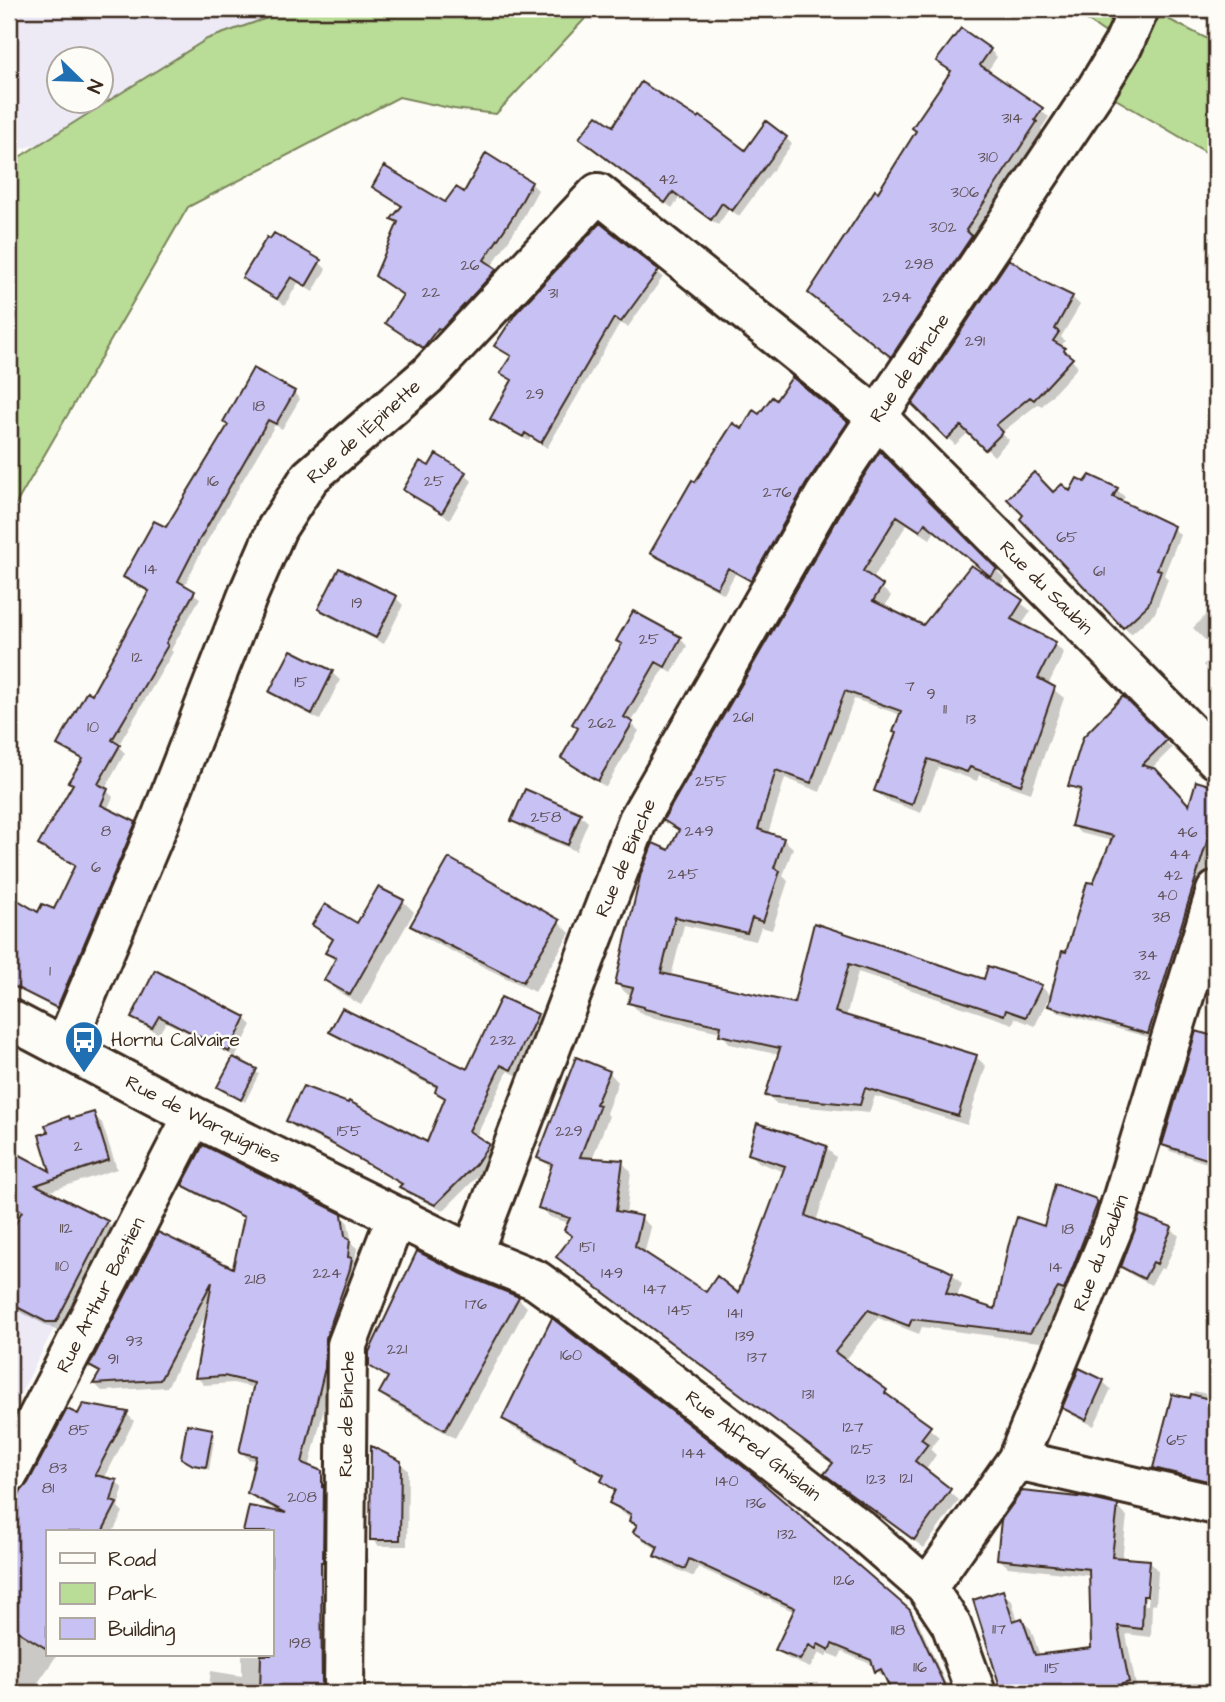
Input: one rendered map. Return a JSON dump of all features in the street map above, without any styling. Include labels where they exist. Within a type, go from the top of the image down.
[{"type":"street","name":"Rue de Binche","points":[[472,1254],[638,820],[799,540],[1097,88],[1124,45],[1139,9]]},
{"type":"street","name":"Rue de l'Épinette","points":[[64,1048],[159,823],[277,528],[310,477],[428,375],[598,192],[877,418]]},
{"type":"street","name":"Rue du Saubin","points":[[877,418],[1216,759]]},
{"type":"street","name":"Rue du Saubin","points":[[927,1588],[1017,1461],[1115,1223],[1216,891]]},
{"type":"street","name":"Rue de Warquignies","points":[[9,1019],[192,1116],[399,1217]]},
{"type":"street","name":"Rue Arthur Bastien","points":[[9,1473],[192,1116]]},
{"type":"street","name":"Rue de Binche","points":[[344,1693],[347,1345],[388,1238],[399,1217]]},
{"type":"street","points":[[399,1217],[472,1254]]},
{"type":"street","name":"Rue Alfred Ghislain","points":[[472,1254],[536,1280],[861,1530],[927,1588],[951,1623],[976,1693]]},
{"type":"street","points":[[1017,1461],[1216,1505]]},
{"type":"shaded area","points":[[9,9],[293,9],[240,27],[116,100],[116,46],[46,46],[46,116],[89,116],[43,143],[9,152]]},
{"type":"shaded area","points":[[9,1264],[70,1296],[9,1417]]},
{"type":"green space","points":[[293,9],[594,9],[496,114],[454,109],[399,97],[188,207],[9,516],[9,162],[85,116],[116,116],[116,96],[207,39]]},
{"type":"green space","points":[[1071,9],[1148,9],[1216,43],[1216,158],[1097,88],[1123,45]]},
{"type":"building","points":[[961,28],[991,49],[980,65],[1043,108],[1035,120],[1037,122],[966,230],[972,236],[891,357],[808,293],[875,190],[878,192],[916,131],[912,128],[951,71],[936,61]]},
{"type":"building","points":[[641,82],[698,118],[700,116],[745,150],[766,121],[787,137],[732,211],[722,203],[711,220],[673,192],[665,203],[579,138],[597,115],[613,126]]},
{"type":"building","points":[[486,153],[532,182],[484,260],[497,269],[441,330],[438,328],[423,348],[385,323],[403,295],[375,276],[398,222],[391,219],[402,206],[372,187],[384,166],[445,202],[456,187],[464,192]]},
{"type":"building","points":[[600,223],[659,270],[621,322],[614,318],[541,443],[525,433],[523,437],[490,419],[512,380],[500,373],[511,356],[494,346],[516,313]]},
{"type":"building","points":[[274,233],[321,260],[306,286],[291,277],[277,299],[242,278],[267,237],[270,239]]},
{"type":"building","points":[[1009,259],[1042,281],[1073,296],[1055,329],[1059,332],[1053,341],[1065,348],[1064,351],[1073,358],[1034,400],[1030,397],[996,425],[1003,432],[985,450],[961,426],[947,439],[912,404]]},
{"type":"building","points":[[253,368],[295,391],[276,424],[268,420],[197,544],[178,581],[195,591],[166,643],[168,645],[112,740],[120,745],[98,784],[108,789],[101,805],[136,822],[57,1008],[9,984],[9,895],[38,912],[42,904],[54,909],[75,865],[38,845],[73,784],[68,782],[83,759],[57,745],[87,691],[92,694],[149,591],[123,577],[154,521],[166,527],[228,425],[223,422]]},
{"type":"building","points":[[792,377],[848,422],[806,484],[751,581],[728,568],[717,588],[650,553],[692,480],[695,482],[733,423],[742,429],[753,410],[759,414],[772,397],[776,400]]},
{"type":"building","points":[[880,451],[997,569],[990,576],[925,523],[920,531],[897,516],[863,571],[883,585],[873,601],[923,625],[971,565],[1023,600],[1011,619],[1056,642],[1038,678],[1055,687],[1021,785],[970,767],[967,772],[928,759],[912,805],[874,791],[896,733],[893,732],[901,711],[845,691],[811,783],[776,770],[758,829],[784,838],[774,868],[780,871],[763,922],[752,918],[747,933],[675,917],[661,973],[794,1003],[814,923],[984,979],[988,966],[1042,985],[1026,1017],[1006,1010],[1004,1015],[849,964],[835,1012],[977,1055],[958,1116],[865,1088],[860,1105],[765,1096],[780,1048],[719,1035],[721,1026],[628,1003],[633,988],[615,984],[641,873],[653,843],[669,850],[679,830],[663,820],[844,507]]},
{"type":"building","points":[[436,454],[466,472],[442,513],[403,490],[420,461],[429,466]]},
{"type":"building","points":[[1034,472],[1053,492],[1062,484],[1070,491],[1077,478],[1085,482],[1090,475],[1118,488],[1113,497],[1174,526],[1157,569],[1161,570],[1148,605],[1123,628],[1020,519],[1023,515],[1007,499]]},
{"type":"building","points":[[339,568],[397,596],[376,638],[318,609]]},
{"type":"building","points":[[633,611],[681,637],[665,667],[656,662],[624,717],[633,722],[598,781],[561,758],[578,728],[572,724],[622,644],[616,641]]},
{"type":"building","points":[[291,650],[333,671],[312,714],[269,692]]},
{"type":"building","points":[[1123,696],[1167,740],[1142,765],[1156,769],[1189,805],[1196,781],[1216,787],[1216,812],[1148,1034],[1048,1006],[1062,951],[1066,952],[1087,882],[1093,883],[1113,836],[1071,826],[1081,789],[1068,786],[1083,737]]},
{"type":"building","points":[[525,789],[581,813],[568,845],[511,821]]},
{"type":"building","points":[[449,858],[560,920],[523,982],[410,926]]},
{"type":"building","points":[[378,887],[404,900],[350,995],[324,980],[336,958],[325,953],[333,939],[312,925],[325,904],[357,923]]},
{"type":"building","points":[[155,970],[246,1017],[229,1052],[159,1016],[152,1028],[131,1018]]},
{"type":"building","points":[[501,997],[538,1014],[511,1070],[501,1065],[469,1131],[489,1144],[476,1164],[435,1205],[399,1187],[402,1184],[329,1142],[286,1121],[303,1086],[348,1103],[349,1101],[427,1142],[445,1098],[435,1092],[437,1086],[329,1032],[342,1008],[467,1069]]},
{"type":"building","points":[[1196,1031],[1216,1037],[1216,1162],[1162,1145]]},
{"type":"building","points":[[233,1057],[257,1069],[241,1100],[217,1087]]},
{"type":"building","points":[[576,1057],[610,1071],[596,1104],[600,1105],[580,1157],[623,1160],[616,1211],[642,1216],[635,1246],[706,1292],[717,1276],[738,1293],[785,1166],[748,1154],[757,1123],[827,1146],[806,1216],[943,1268],[953,1273],[946,1293],[995,1309],[1017,1217],[1044,1226],[1055,1184],[1094,1198],[1098,1202],[1064,1290],[1058,1288],[1030,1333],[912,1319],[909,1326],[868,1310],[835,1352],[931,1426],[921,1439],[928,1444],[915,1461],[951,1489],[914,1540],[824,1474],[833,1463],[556,1257],[572,1236],[564,1230],[570,1218],[538,1208],[552,1164],[537,1158]]},
{"type":"building","points":[[94,1112],[109,1160],[36,1185],[108,1221],[56,1322],[46,1322],[9,1303],[9,1236],[22,1211],[9,1203],[9,1149],[50,1171],[39,1135],[48,1132],[45,1125],[69,1116],[70,1119]]},
{"type":"building","points":[[203,1145],[342,1214],[345,1236],[350,1239],[350,1269],[326,1338],[325,1368],[302,1463],[322,1471],[322,1488],[324,1484],[321,1562],[322,1693],[260,1693],[261,1656],[273,1656],[273,1530],[243,1530],[249,1506],[286,1513],[247,1493],[256,1456],[239,1452],[254,1383],[224,1376],[195,1378],[212,1282],[160,1380],[93,1384],[100,1372],[89,1366],[158,1232],[233,1268],[244,1217],[182,1185]]},
{"type":"building","points":[[1140,1215],[1172,1227],[1157,1264],[1153,1262],[1144,1279],[1121,1267]]},
{"type":"building","points":[[417,1251],[462,1274],[519,1297],[445,1430],[379,1393],[388,1377],[369,1366],[369,1352]]},
{"type":"building","points":[[552,1318],[750,1472],[910,1610],[948,1693],[892,1693],[881,1669],[875,1672],[871,1660],[832,1644],[829,1650],[818,1644],[816,1649],[809,1645],[800,1660],[775,1650],[795,1608],[689,1559],[685,1569],[654,1556],[658,1547],[633,1532],[637,1525],[629,1521],[631,1514],[609,1503],[615,1490],[601,1481],[604,1475],[502,1419]]},
{"type":"building","points":[[1079,1368],[1104,1380],[1086,1420],[1062,1408]]},
{"type":"building","points":[[1172,1394],[1190,1398],[1191,1394],[1216,1401],[1216,1483],[1153,1468]]},
{"type":"building","points":[[83,1404],[128,1412],[95,1475],[117,1480],[111,1501],[117,1503],[103,1530],[46,1530],[46,1648],[9,1626],[9,1514],[67,1409],[78,1414]]},
{"type":"building","points":[[187,1424],[213,1429],[206,1467],[193,1465],[181,1458]]},
{"type":"building","points":[[371,1446],[401,1461],[400,1540],[370,1540]]},
{"type":"building","points":[[1022,1491],[1087,1498],[1118,1505],[1112,1557],[1150,1560],[1147,1596],[1143,1596],[1142,1629],[1118,1626],[1129,1682],[1098,1692],[1002,1693],[973,1600],[1003,1590],[1013,1621],[1022,1618],[1035,1655],[1091,1648],[1089,1569],[997,1559],[1001,1520]]},
{"type":"place","name":"Hornu Calvaire","points":[[84,1074]]}]
